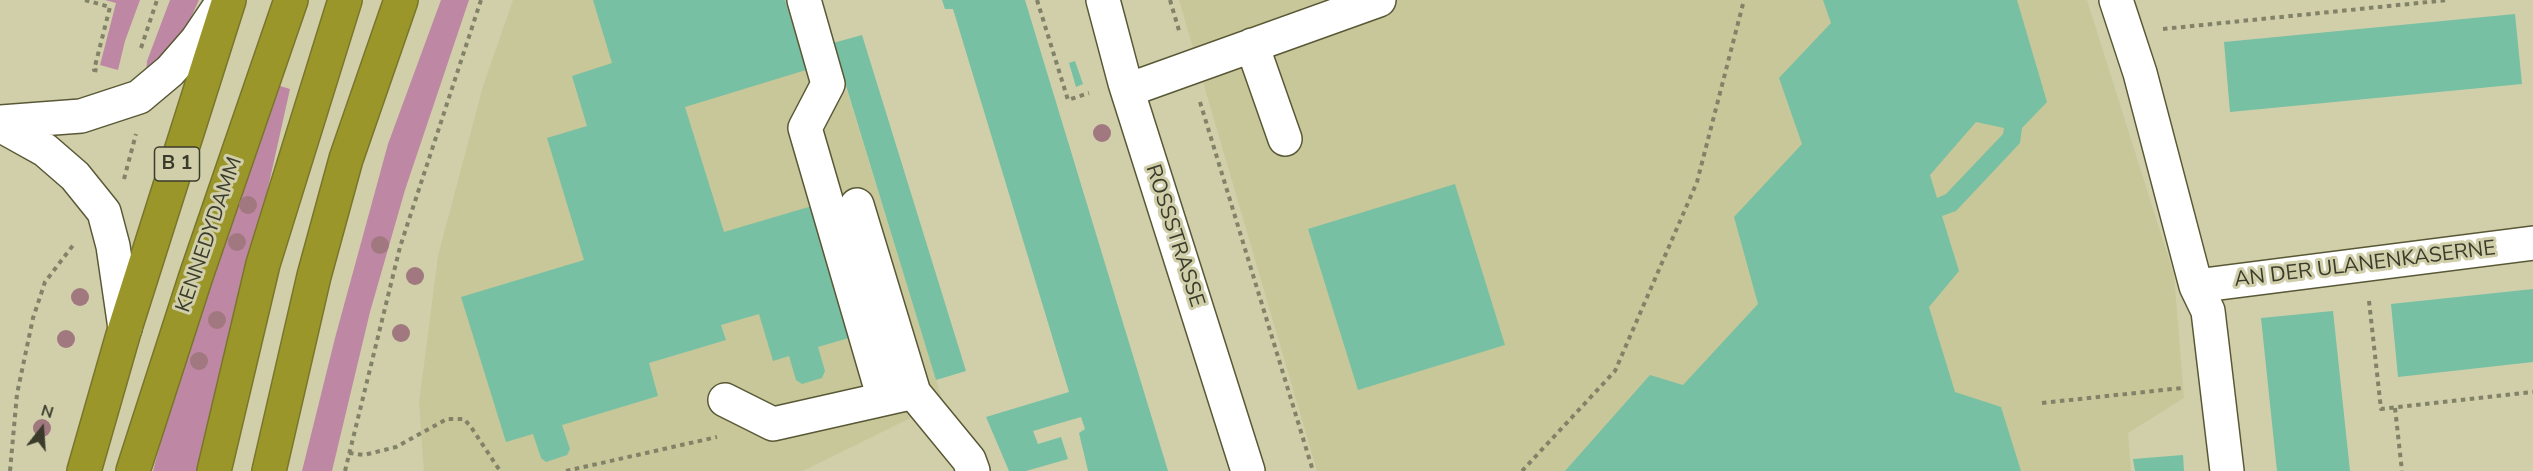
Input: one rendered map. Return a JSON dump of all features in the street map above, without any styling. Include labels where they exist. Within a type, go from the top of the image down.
[{"type":"highway","name":"B 1","points":[[84,471],[125,328],[229,0]]},
{"type":"highway","name":"KENNEDYDAMM","points":[[133,471],[196,276],[291,0]]},
{"type":"highway","points":[[214,471],[264,264],[345,0]]},
{"type":"highway","points":[[269,471],[314,276],[346,159],[401,0]]},
{"type":"street","points":[[0,123],[81,116],[139,97],[170,71],[196,40],[224,0]]},
{"type":"street","points":[[804,0],[828,84],[805,128],[899,396],[969,460],[973,471]]},
{"type":"street","name":"ROSSSTRASSE","points":[[1103,0],[1128,90],[1248,471]]},
{"type":"street","points":[[1128,90],[1379,0]]},
{"type":"street","points":[[2116,0],[2196,286],[2208,310],[2227,471]]},
{"type":"street","points":[[1252,45],[1285,139]]},
{"type":"street","points":[[0,123],[45,150],[75,176],[104,212],[113,246],[125,328]]},
{"type":"street","points":[[857,205],[899,396]]},
{"type":"street","name":"AN DER ULANENKASERNE","points":[[2196,286],[2533,243]]},
{"type":"street","points":[[725,400],[773,424],[899,396]]},
{"type":"path","points":[[85,0],[110,7],[94,70],[110,75]]},
{"type":"path","points":[[345,471],[400,247],[481,0]]},
{"type":"path","points":[[1037,0],[1068,100],[1089,93]]},
{"type":"path","points":[[1170,0],[1177,24]]},
{"type":"path","points":[[1522,471],[1615,370],[1697,182],[1744,0]]},
{"type":"path","points":[[2127,33],[2448,0]]},
{"type":"path","points":[[1198,96],[1313,471]]},
{"type":"path","points":[[10,471],[17,394],[33,318],[45,282],[114,200],[128,171],[137,126]]},
{"type":"path","points":[[2365,264],[2381,409],[2533,392]]},
{"type":"path","points":[[2042,403],[2216,385]]},
{"type":"path","points":[[2395,408],[2402,471]]},
{"type":"path","points":[[349,453],[364,455],[396,447],[447,419],[464,419],[500,471]]},
{"type":"path","points":[[566,471],[773,424]]},
{"type":"shaded area","points":[[105,0],[140,0],[125,41],[118,70],[100,65],[116,3]]},
{"type":"shaded area","points":[[170,0],[199,0],[184,33],[146,73],[147,61]]},
{"type":"shaded area","points":[[441,0],[469,0],[405,190],[370,312],[332,471],[302,471],[335,338],[388,144]]},
{"type":"shaded area","points":[[513,0],[819,0],[943,402],[803,471],[424,471],[419,403],[438,256],[483,86]]},
{"type":"shaded area","points":[[1179,0],[2087,0],[2174,275],[2184,398],[2128,433],[2131,471],[1317,471]]},
{"type":"shaded area","points":[[277,85],[290,89],[252,260],[196,471],[153,471],[167,418]]},
{"type":"building","points":[[593,0],[785,0],[806,70],[685,107],[724,232],[812,206],[852,337],[818,347],[825,371],[822,378],[802,384],[796,380],[789,356],[773,361],[759,314],[721,325],[726,340],[649,363],[658,396],[562,425],[570,449],[567,455],[546,462],[541,458],[533,434],[506,442],[461,297],[584,260],[547,138],[587,126],[572,76],[612,63]]},
{"type":"building","points":[[942,0],[1025,0],[1168,471],[1088,471],[1079,433],[1085,429],[1081,417],[1033,431],[1038,444],[1061,437],[1068,459],[1026,471],[1009,471],[986,417],[1069,392],[953,9],[945,9]]},
{"type":"building","points":[[1823,0],[2017,0],[2047,102],[2022,128],[2020,143],[1956,211],[1942,216],[1959,271],[1929,307],[1955,392],[2001,407],[2021,471],[1565,471],[1650,375],[1683,385],[1758,304],[1734,217],[1802,144],[1779,78],[1831,23]],"holes":[[[1976,122],[2004,128],[2003,134],[1946,194],[1937,198],[1930,175]]]},
{"type":"building","points":[[2515,14],[2522,84],[2230,112],[2224,42]]},
{"type":"building","points":[[862,35],[966,371],[936,380],[833,43]]},
{"type":"building","points":[[1075,61],[1083,84],[1076,87],[1069,63]]},
{"type":"building","points":[[1455,184],[1505,345],[1358,390],[1308,229]]},
{"type":"building","points":[[2533,289],[2533,362],[2398,377],[2391,304]]},
{"type":"building","points":[[2333,311],[2350,471],[2277,471],[2261,318]]},
{"type":"building","points":[[2183,455],[2184,471],[2135,471],[2133,459]]}]
